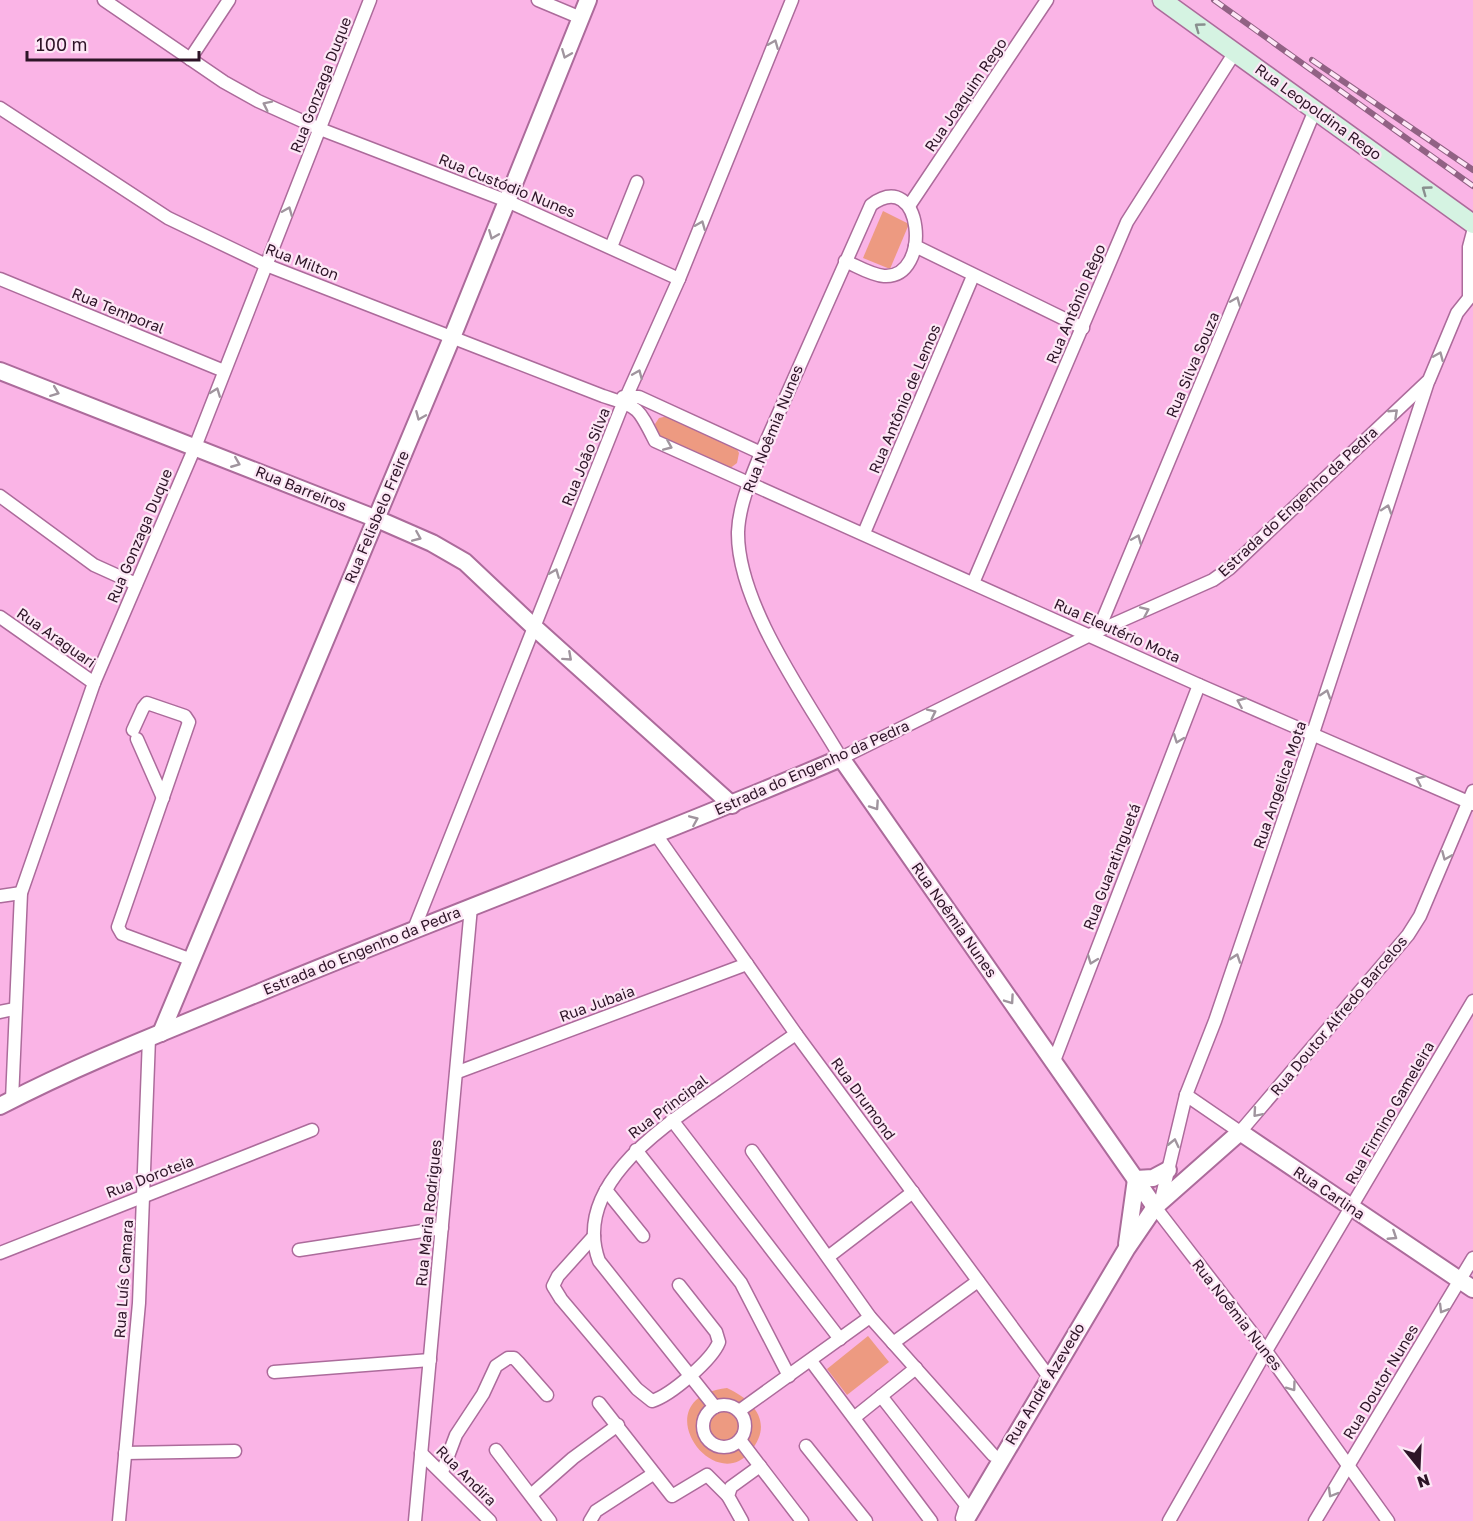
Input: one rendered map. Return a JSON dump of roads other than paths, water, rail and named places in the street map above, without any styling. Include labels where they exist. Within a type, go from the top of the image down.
[{"type":"main road","name":"Rua Leopoldina Rego","points":[[1162,0],[1473,224]]},
{"type":"street","name":"Rua Custódio Nunes","points":[[104,0],[190,59],[258,101],[320,129],[507,201],[679,279]]},
{"type":"street","points":[[190,59],[229,0]]},
{"type":"street","name":"Rua Gonzaga Duque","points":[[6,1103],[14,1009],[11,894],[94,683],[195,447],[370,0]]},
{"type":"street","points":[[538,0],[581,18]]},
{"type":"street","name":"Rua Felisbelo Freire","points":[[155,1036],[192,960],[377,519],[588,0]]},
{"type":"street","name":"Rua João Silva","points":[[414,929],[625,400],[679,279],[792,0]]},
{"type":"street","name":"Rua Joaquim Rego","points":[[909,206],[1047,0]]},
{"type":"street","name":"Rua Antônio Rêgo","points":[[973,583],[1126,222],[1235,52]]},
{"type":"street","name":"Rua Milton","points":[[0,108],[168,218],[266,265],[625,400],[667,410],[761,453]]},
{"type":"street","name":"Rua Silva Souza","points":[[1094,633],[1315,110]]},
{"type":"street","points":[[611,247],[637,182]]},
{"type":"street","points":[[885,198],[897,199],[909,206],[917,227],[915,246],[905,266],[893,275],[870,272],[845,261],[871,205],[885,198]]},
{"type":"street","name":"Estrada do Engenho da Pedra","points":[[6,1103],[155,1036],[414,929],[657,836],[842,758],[1094,633],[1213,580],[1230,568],[1429,380],[1457,313],[1471,301],[1469,247],[1473,232]]},
{"type":"street","points":[[915,246],[1083,328]]},
{"type":"street","name":"Rua Noêmia Nunes","points":[[845,261],[761,453],[750,481],[738,529],[739,555],[745,582],[759,617],[842,758],[1136,1179],[1158,1203],[1388,1521]]},
{"type":"street","name":"Rua Antônio de Lemos","points":[[864,533],[973,276]]},
{"type":"street","name":"Rua Temporal","points":[[0,279],[224,371]]},
{"type":"street","name":"Rua Barreiros","points":[[0,371],[377,519],[432,543],[465,562],[732,805]]},
{"type":"street","name":"Rua Angelica Mota","points":[[1158,1203],[1186,1095],[1215,1021],[1313,733],[1429,380]]},
{"type":"street","name":"Rua Eleutério Mota","points":[[625,400],[647,425],[655,441],[750,481],[973,583],[1094,633],[1199,685],[1472,799]]},
{"type":"street","points":[[647,425],[658,413],[667,410]]},
{"type":"street","points":[[0,496],[94,565],[136,584]]},
{"type":"street","name":"Rua Araguari","points":[[0,617],[94,683]]},
{"type":"street","name":"Rua Guaratinguetá","points":[[1054,1061],[1199,685]]},
{"type":"street","points":[[163,798],[135,734],[147,703],[188,719],[189,725],[118,927],[122,934],[192,960]]},
{"type":"street","name":"Rua Doutor Alfredo Barcelos","points":[[1158,1203],[1240,1132],[1408,935],[1420,916],[1472,799]]},
{"type":"street","name":"Rua Drumond","points":[[657,836],[796,1034],[1049,1377]]},
{"type":"street","points":[[0,883],[11,894]]},
{"type":"street","name":"Rua Maria Rodrigues","points":[[415,1521],[458,1072],[471,907]]},
{"type":"street","name":"Rua Jubaia","points":[[458,1072],[747,964]]},
{"type":"street","name":"Rua Firmino Gameleira","points":[[1169,1521],[1266,1351],[1473,1001]]},
{"type":"street","points":[[0,1012],[14,1009]]},
{"type":"street","name":"Rua Principal","points":[[715,1407],[607,1274],[594,1248],[597,1215],[606,1190],[636,1150],[672,1120],[796,1034]]},
{"type":"street","name":"Rua Luís Camara","points":[[119,1521],[139,1303],[155,1036]]},
{"type":"street","name":"Rua Carlina","points":[[1186,1095],[1351,1209],[1467,1285]]},
{"type":"street","points":[[672,1120],[840,1339]]},
{"type":"street","name":"Rua Doroteia","points":[[0,1253],[312,1130]]},
{"type":"street","points":[[636,1150],[741,1283],[789,1376]]},
{"type":"street","points":[[752,1151],[870,1317],[993,1455]]},
{"type":"street","points":[[1136,1179],[1153,1178],[1168,1170]]},
{"type":"street","name":"Rua André Azevedo","points":[[1127,1248],[1136,1179]]},
{"type":"street","points":[[606,1190],[643,1236]]},
{"type":"street","points":[[828,1257],[913,1192]]},
{"type":"street","name":"Rua André Azevedo","points":[[964,1521],[1127,1248],[1158,1203]]},
{"type":"street","points":[[299,1250],[442,1228]]},
{"type":"street","points":[[594,1236],[553,1282],[561,1299],[637,1389],[652,1401],[689,1375],[715,1352],[719,1342],[716,1332],[679,1285]]},
{"type":"street","name":"Rua Doutor Nunes","points":[[1315,1521],[1348,1464],[1467,1285],[1473,1258]]},
{"type":"street","points":[[893,1343],[978,1281]]},
{"type":"street","points":[[739,1411],[870,1317]]},
{"type":"street","points":[[442,1472],[456,1435],[501,1361],[507,1358],[518,1362],[547,1395]]},
{"type":"street","points":[[274,1372],[430,1360]]},
{"type":"street","points":[[811,1361],[931,1521]]},
{"type":"street","points":[[855,1417],[916,1368]]},
{"type":"street","points":[[881,1396],[966,1505],[966,1512],[959,1521]]},
{"type":"street","points":[[599,1403],[672,1496],[707,1475],[728,1496],[742,1521]]},
{"type":"street","points":[[726,1405],[739,1411],[745,1424],[740,1440],[727,1446],[713,1444],[708,1439],[703,1422],[715,1407],[726,1405]]},
{"type":"street","points":[[531,1495],[573,1458],[618,1425]]},
{"type":"street","points":[[740,1440],[802,1521]]},
{"type":"street","points":[[806,1446],[866,1521]]},
{"type":"street","points":[[496,1450],[550,1521]]},
{"type":"street","points":[[125,1453],[235,1451]]},
{"type":"street","name":"Rua Andira","points":[[421,1453],[490,1521]]},
{"type":"street","points":[[728,1496],[731,1487],[760,1466]]},
{"type":"street","points":[[590,1521],[596,1511],[650,1476]]},
{"type":"railway","points":[[1214,0],[1473,186]]},
{"type":"railway","points":[[1312,60],[1473,170]]}]
